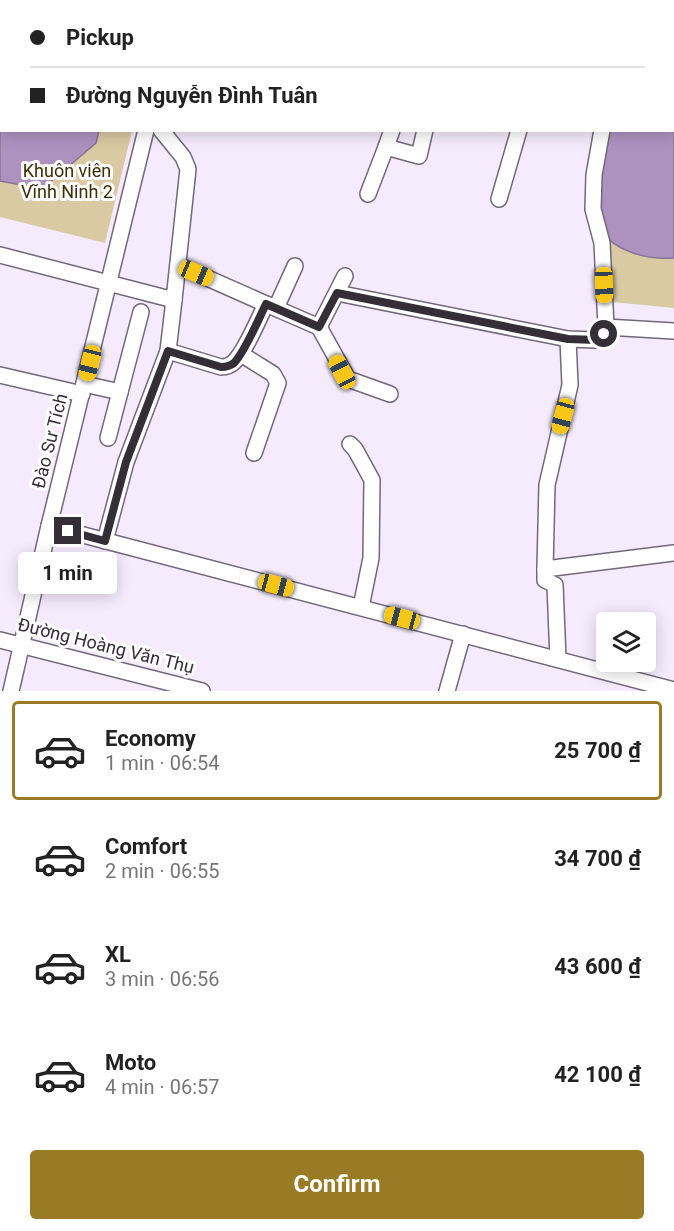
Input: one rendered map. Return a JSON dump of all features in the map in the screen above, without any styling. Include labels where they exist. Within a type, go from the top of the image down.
[{"type":"street","name":"Đào Sư Tích","points":[[11,691],[146,132]]},
{"type":"street","points":[[105,541],[126,462],[168,351],[188,169],[183,157],[163,132]]},
{"type":"street","points":[[368,194],[391,132]]},
{"type":"street","points":[[386,147],[419,156],[425,132]]},
{"type":"street","points":[[499,199],[518,132]]},
{"type":"street","points":[[337,293],[568,339],[596,340],[604,334],[606,327],[602,243],[593,209],[594,175],[602,132]]},
{"type":"street","points":[[0,255],[174,300]]},
{"type":"street","points":[[178,265],[319,327],[348,379],[390,394]]},
{"type":"street","points":[[168,351],[221,367],[235,362],[295,266]]},
{"type":"street","points":[[319,327],[345,276]]},
{"type":"street","points":[[108,438],[141,312]]},
{"type":"street","points":[[606,327],[674,331]]},
{"type":"street","points":[[558,659],[555,585],[545,580],[547,485],[570,384],[568,339]]},
{"type":"street","points":[[241,354],[273,374],[278,383],[254,453]]},
{"type":"street","points":[[0,375],[83,389],[120,392]]},
{"type":"street","points":[[350,444],[372,480],[371,558],[361,608]]},
{"type":"street","points":[[49,526],[558,659],[596,664]]},
{"type":"street","points":[[545,569],[674,553]]},
{"type":"street","points":[[447,691],[463,634]]},
{"type":"street","name":"Đường Hoàng Văn Thụ","points":[[0,640],[202,691]]},
{"type":"street","points":[[631,672],[674,690]]},
{"type":"green space","name":"Khuôn viên Vĩnh Ninh 2","points":[[0,132],[132,132],[105,243],[0,217]]},
{"type":"green space","points":[[674,132],[674,308],[612,302],[597,219]]},
{"type":"shaded area","points":[[0,132],[99,132],[96,143],[42,189],[0,181]]},
{"type":"shaded area","points":[[607,132],[674,132],[674,258],[633,253],[621,248],[605,236],[599,222],[597,197]]},
{"type":"route","points":[[68,531],[105,541],[126,462],[168,351],[221,367],[229,366],[241,354],[266,304],[319,327],[337,293],[568,339],[596,340],[604,334]]}]
